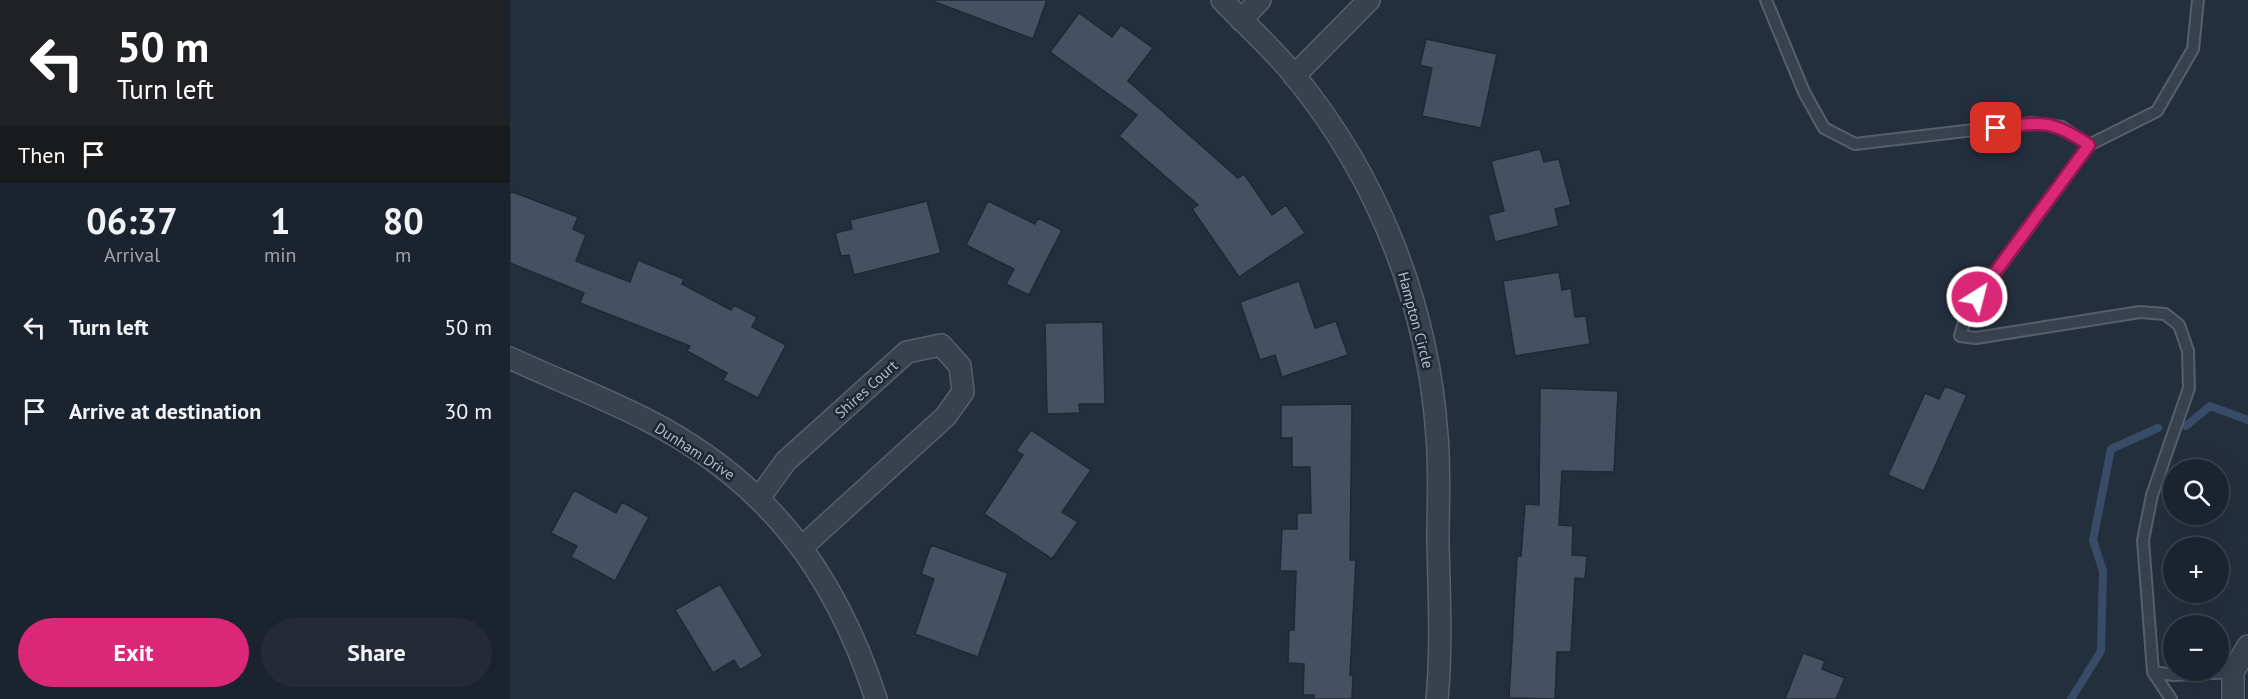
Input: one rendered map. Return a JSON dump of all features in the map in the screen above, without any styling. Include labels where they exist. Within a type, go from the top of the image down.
[{"type":"street","name":"Hampton Circle","points":[[1221,0],[1294,76],[1333,129],[1367,185],[1394,245],[1420,329],[1430,372],[1437,437],[1437,699]]},
{"type":"street","points":[[1241,20],[1260,0]]},
{"type":"street","points":[[1294,76],[1369,0]]},
{"type":"street","name":"Shires Court","points":[[759,498],[786,461],[907,352],[941,345],[960,366],[963,392],[946,416],[801,548]]},
{"type":"street","name":"Dunham Drive","points":[[510,358],[647,420],[704,453],[759,498],[778,516],[819,572],[844,614],[863,658],[876,699]]},
{"type":"street","points":[[2232,699],[2233,672],[2247,647]]},
{"type":"lane","points":[[1766,0],[1804,92],[1824,128],[1855,144],[2033,123],[2062,127],[2089,145]]},
{"type":"lane","points":[[2171,699],[2152,672],[2143,540],[2152,495],[2189,388],[2188,351],[2179,325],[2165,314],[2140,312],[1976,338],[1960,336],[1967,312],[2089,145],[2157,111],[2193,49],[2198,0]]},
{"type":"lane","points":[[2152,672],[2174,675],[2233,672]]},
{"type":"building","points":[[935,0],[1047,0],[1033,39],[935,2]]},
{"type":"building","points":[[1079,13],[1112,37],[1121,25],[1153,48],[1128,81],[1238,178],[1244,174],[1272,215],[1286,205],[1305,233],[1239,277],[1192,209],[1198,205],[1119,136],[1137,115],[1050,52]]},
{"type":"building","points":[[1426,39],[1497,54],[1481,128],[1422,116],[1432,68],[1420,65]]},
{"type":"building","points":[[1540,149],[1544,162],[1559,159],[1571,205],[1555,209],[1559,226],[1495,242],[1488,215],[1504,211],[1491,161]]},
{"type":"building","points":[[510,191],[578,217],[573,229],[586,235],[576,261],[630,282],[638,260],[684,279],[682,284],[731,310],[734,305],[757,317],[752,327],[786,345],[758,398],[723,380],[727,373],[687,351],[690,346],[580,303],[584,293],[510,263]]},
{"type":"building","points":[[927,201],[941,253],[854,275],[849,255],[841,256],[835,233],[852,229],[850,220]]},
{"type":"building","points":[[988,201],[1035,224],[1038,218],[1062,230],[1029,295],[1006,284],[1014,269],[966,245]]},
{"type":"building","points":[[1559,272],[1562,290],[1571,288],[1575,317],[1586,316],[1590,344],[1515,356],[1503,281]]},
{"type":"building","points":[[1299,281],[1315,328],[1336,321],[1348,355],[1282,377],[1275,355],[1260,360],[1240,302]]},
{"type":"building","points":[[1103,322],[1105,404],[1079,404],[1080,413],[1047,414],[1045,323]]},
{"type":"building","points":[[1945,386],[1967,395],[1924,491],[1888,475],[1925,393],[1939,399]]},
{"type":"building","points":[[1540,388],[1618,391],[1614,472],[1562,471],[1559,525],[1573,526],[1572,555],[1587,556],[1585,579],[1575,578],[1571,652],[1557,652],[1555,699],[1509,698],[1517,556],[1521,556],[1525,504],[1539,505]]},
{"type":"building","points":[[1352,404],[1350,560],[1356,560],[1350,675],[1353,676],[1352,699],[1314,699],[1314,695],[1303,695],[1304,664],[1288,663],[1289,630],[1294,630],[1296,571],[1280,571],[1282,529],[1297,529],[1297,513],[1311,513],[1310,467],[1292,467],[1292,438],[1281,438],[1281,405]]},
{"type":"building","points":[[1031,430],[1091,470],[1062,512],[1078,522],[1052,559],[984,514],[1023,455],[1016,451]]},
{"type":"building","points":[[574,490],[616,513],[622,502],[649,517],[615,581],[571,557],[577,546],[551,533]]},
{"type":"building","points":[[931,545],[1008,573],[978,657],[915,634],[934,579],[921,574]]},
{"type":"building","points":[[720,584],[763,656],[740,670],[734,660],[713,673],[675,610]]},
{"type":"building","points":[[1803,653],[1825,661],[1822,669],[1845,678],[1836,699],[1785,699]]},
{"type":"waterway","points":[[2186,426],[2210,406],[2248,420]]},
{"type":"waterway","points":[[2071,699],[2101,651],[2103,571],[2093,540],[2111,449],[2158,428]]},
{"type":"route","points":[[1977,297],[2089,145],[2062,127],[2033,123],[1996,128]]}]
